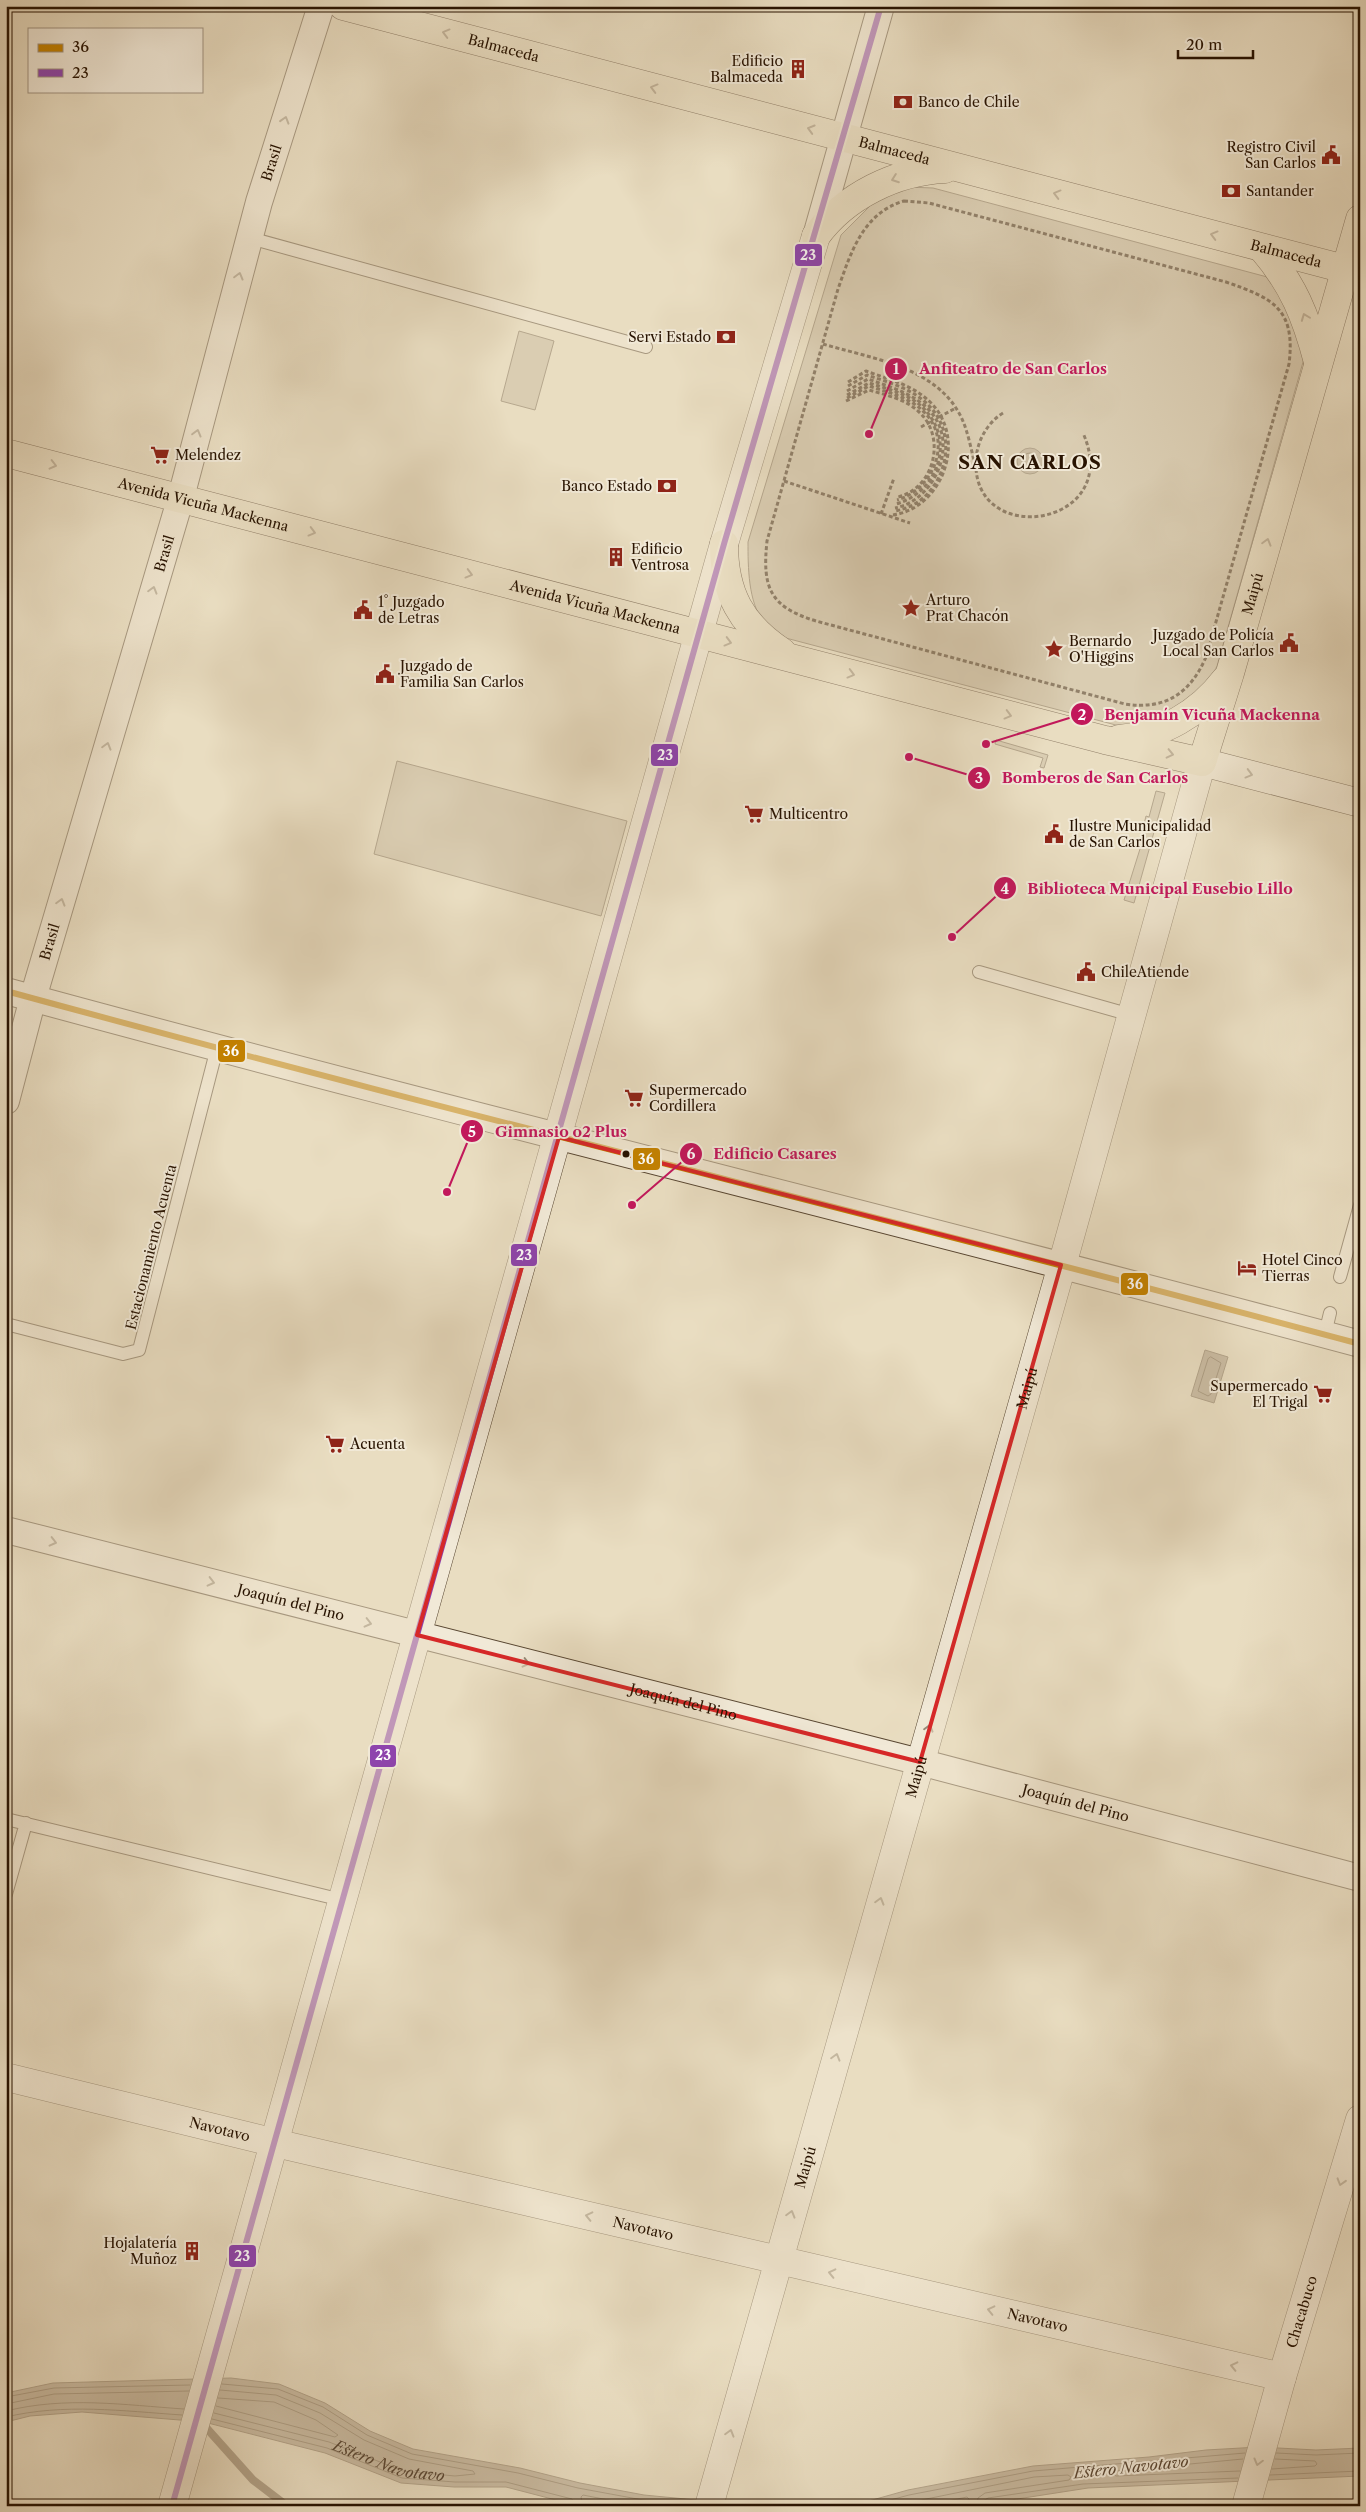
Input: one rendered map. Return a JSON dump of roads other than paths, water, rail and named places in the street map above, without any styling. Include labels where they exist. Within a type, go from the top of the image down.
[{"type":"main road","name":"Balmaceda","points":[[343,6],[1352,272]]},
{"type":"main road","points":[[816,236],[825,224],[841,209],[878,185],[918,172],[960,168]]},
{"type":"main road","name":"Maipú","points":[[1202,762],[1230,673],[1318,364],[1352,272],[1360,220]]},
{"type":"main road","points":[[1262,248],[1290,285],[1303,310],[1318,364]]},
{"type":"main road","name":"Avenida Vicuña Mackenna","points":[[6,453],[180,497],[804,662],[1106,740],[1202,762]]},
{"type":"main road","points":[[724,544],[727,581],[741,612],[753,630],[785,654],[804,662]]},
{"type":"main road","points":[[1106,740],[1142,735],[1176,722],[1206,701],[1230,673]]},
{"type":"street","name":"Brasil","points":[[6,1101],[33,998],[180,497],[250,238],[321,6]]},
{"type":"street","points":[[172,2506],[559,1137],[724,544],[816,236],[881,6]]},
{"type":"street","name":"Avenida Vicuña Mackenna","points":[[1202,762],[1360,803]]},
{"type":"street","name":"Maipú","points":[[709,2506],[1202,762]]},
{"type":"street","points":[[6,991],[559,1137],[1061,1265],[1328,1324],[1360,1344]]},
{"type":"street","name":"Joaquín del Pino","points":[[6,1530],[920,1762],[1360,1878]]},
{"type":"street","name":"Navotavo","points":[[6,2078],[778,2260],[1282,2376]]},
{"type":"street","name":"Chacabuco","points":[[1248,2498],[1282,2376],[1360,2119]]},
{"type":"lane","points":[[250,238],[646,347]]},
{"type":"lane","points":[[979,972],[1131,1014]]},
{"type":"lane","name":"Estacionamiento Acuenta","points":[[6,1324],[122,1354],[139,1350],[217,1048]]},
{"type":"lane","points":[[1340,1277],[1360,1205]]},
{"type":"lane","points":[[6,1819],[342,1900]]},
{"type":"lane","points":[[6,1894],[26,1824]]},
{"type":"water","points":[[1030,448],[1039,452],[1043,461],[1039,470],[1030,474],[1021,470],[1017,461],[1021,452]]},
{"type":"water","points":[[1205,1350],[1228,1357],[1214,1403],[1191,1396]]},
{"type":"water","name":"Estero Navotavo","points":[[231,2378],[279,2384],[325,2403],[370,2431],[413,2449],[520,2468],[580,2483],[644,2495],[748,2505],[858,2504],[908,2490],[1033,2466],[1259,2447],[1316,2450],[1360,2448],[1360,2476],[1088,2488],[972,2506],[579,2506],[506,2487],[454,2487],[401,2483],[325,2453],[204,2422],[82,2412],[30,2416],[6,2422],[6,2393],[53,2383]]},
{"type":"waterway","points":[[202,2423],[253,2480],[287,2506]]},
{"type":"place","name":"Edificio Balmaceda","points":[[798,69]]},
{"type":"place","name":"Banco de Chile","points":[[903,102]]},
{"type":"place","name":"Registro Civil San Carlos","points":[[1331,155]]},
{"type":"place","name":"Santander","points":[[1231,191]]},
{"type":"place","name":"Servi Estado","points":[[726,337]]},
{"type":"place","name":"Anfiteatro de San Carlos","points":[[869,434]]},
{"type":"place","name":"Melendez","points":[[160,455]]},
{"type":"place","name":"Banco Estado","points":[[667,486]]},
{"type":"place","name":"Edificio Ventrosa","points":[[616,557]]},
{"type":"place","name":"Arturo Prat Chacón","points":[[911,608]]},
{"type":"place","name":"1° Juzgado de Letras","points":[[363,610]]},
{"type":"place","name":"Juzgado de Policía Local San Carlos","points":[[1289,643]]},
{"type":"place","name":"Bernardo O'Higgins","points":[[1054,649]]},
{"type":"place","name":"Juzgado de Familia San Carlos","points":[[385,674]]},
{"type":"place","name":"Benjamín Vicuña Mackenna","points":[[986,744]]},
{"type":"place","name":"Bomberos de San Carlos","points":[[909,757]]},
{"type":"place","name":"Multicentro","points":[[754,814]]},
{"type":"place","name":"Ilustre Municipalidad de San Carlos","points":[[1054,834]]},
{"type":"place","name":"Biblioteca Municipal Eusebio Lillo","points":[[952,937]]},
{"type":"place","name":"ChileAtiende","points":[[1086,972]]},
{"type":"place","name":"Supermercado Cordillera","points":[[634,1098]]},
{"type":"place","name":"Gimnasio o2 Plus","points":[[447,1192]]},
{"type":"place","name":"Edificio Casares","points":[[632,1205]]},
{"type":"place","name":"Hotel Cinco Tierras","points":[[1247,1268]]},
{"type":"place","name":"Supermercado El Trigal","points":[[1323,1394]]},
{"type":"place","name":"Acuenta","points":[[335,1444]]},
{"type":"place","name":"Hojalatería Muñoz","points":[[192,2251]]},
{"type":"district","name":"SAN CARLOS","points":[[1030,462]]}]
